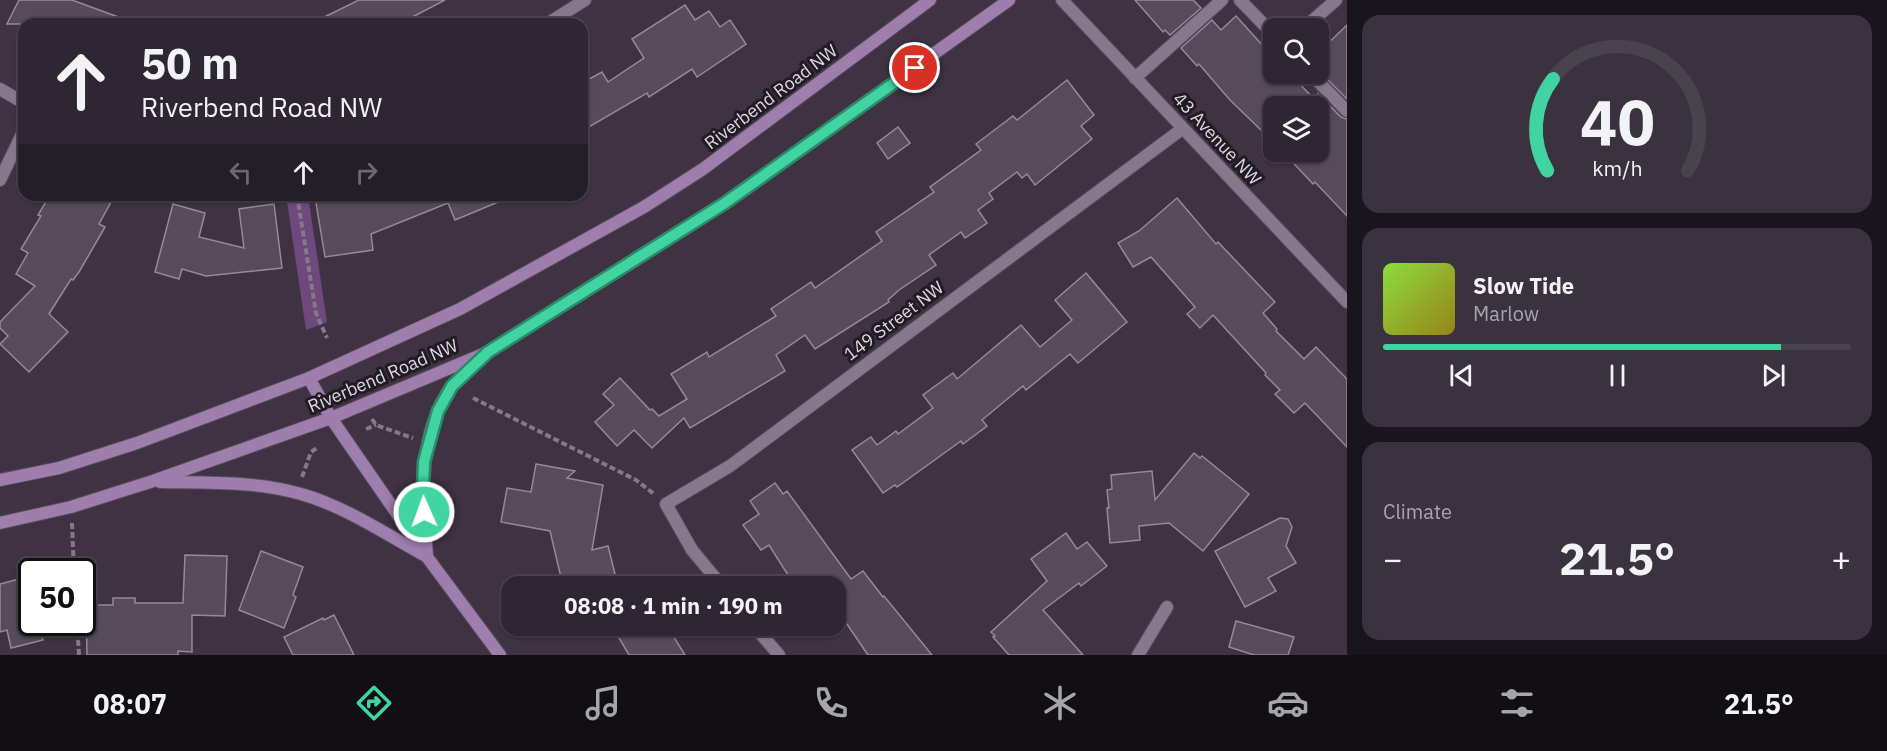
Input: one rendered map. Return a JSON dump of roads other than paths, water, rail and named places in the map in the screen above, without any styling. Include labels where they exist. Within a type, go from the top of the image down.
[{"type":"main road","name":"Riverbend Road NW","points":[[0,480],[59,468],[137,443],[309,378],[460,309],[644,207],[703,169],[930,0]]},
{"type":"main road","name":"Riverbend Road NW","points":[[0,523],[71,507],[150,482],[331,418],[488,352],[725,203],[1009,0]]},
{"type":"main road","points":[[427,557],[423,489],[428,443],[438,411],[452,386],[488,352]]},
{"type":"main road","points":[[309,378],[331,418],[427,557],[500,655]]},
{"type":"main road","points":[[150,482],[246,484],[300,494],[330,504],[427,557]]},
{"type":"street","points":[[556,18],[585,0]]},
{"type":"street","name":"43 Avenue NW","points":[[1062,0],[1347,302]]},
{"type":"street","points":[[1135,78],[1222,0]]},
{"type":"street","points":[[1240,0],[1263,24]]},
{"type":"street","points":[[1315,18],[1335,0]]},
{"type":"street","points":[[1321,84],[1347,111]]},
{"type":"street","points":[[0,89],[18,100]]},
{"type":"street","name":"149 Street NW","points":[[714,576],[692,550],[666,504],[730,466],[1182,129]]},
{"type":"street","points":[[0,180],[18,142]]},
{"type":"street","points":[[1138,655],[1167,607]]},
{"type":"street","points":[[762,636],[778,655]]}]
